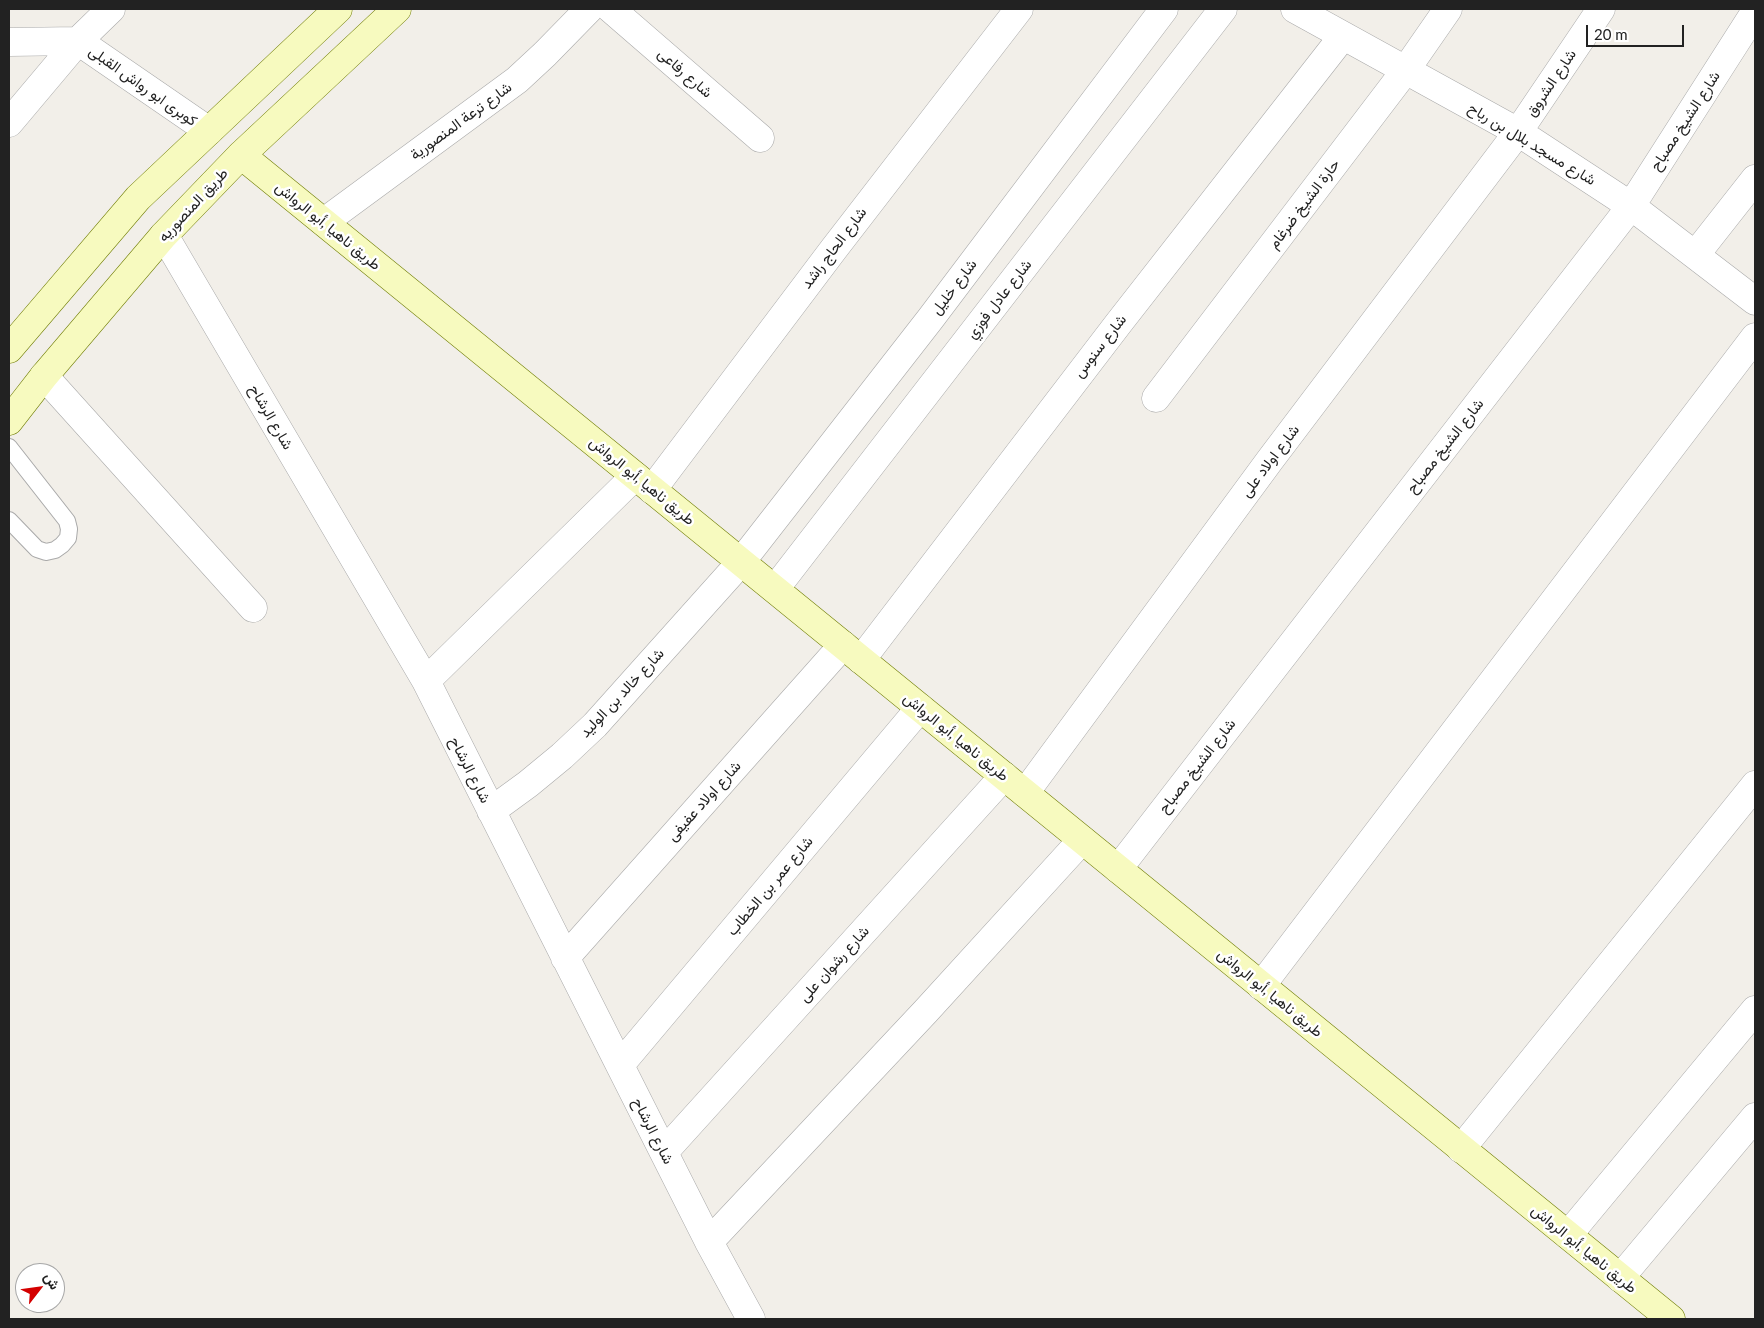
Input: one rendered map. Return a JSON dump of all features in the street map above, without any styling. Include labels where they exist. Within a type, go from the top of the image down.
[{"type":"street","points":[[9,123],[78,41],[111,9]]},
{"type":"street","points":[[9,349],[138,198],[338,9]]},
{"type":"street","name":"طريق المنصوريه","points":[[9,421],[44,376],[164,235],[241,155],[397,9]]},
{"type":"street","name":"شارع ترعة المنصورية","points":[[324,222],[517,80],[589,9]]},
{"type":"street","name":"شارع رفاعى","points":[[611,9],[760,138]]},
{"type":"street","name":"شارع الحاج راشد","points":[[426,681],[644,483],[839,242],[1019,9]]},
{"type":"street","name":"شارع خليل","points":[[741,562],[931,318],[1164,9]]},
{"type":"street","name":"شارع عادل فوزي","points":[[775,589],[1223,9]]},
{"type":"street","name":"شارع مسجد بلال بن رباح","points":[[1296,9],[1518,132],[1631,206],[1755,301]]},
{"type":"street","name":"حارة الشيخ ضرغام","points":[[1156,398],[1405,71],[1448,9]]},
{"type":"street","name":"شارع الشروق","points":[[1518,132],[1601,9]]},
{"type":"street","name":"شارع الشيخ مصباح","points":[[1118,869],[1631,206],[1755,12]]},
{"type":"street","name":"شارع سنوس","points":[[852,653],[1112,332],[1344,36]]},
{"type":"street","points":[[9,42],[78,41]]},
{"type":"street","name":"كوبرى ابو رواش القبلى","points":[[78,41],[209,131]]},
{"type":"street","name":"شارع اولاد على","points":[[1025,793],[1270,460],[1518,132]]},
{"type":"street","name":"طريق ناهيا ,أبو الرواش","points":[[241,155],[1671,1319]]},
{"type":"street","points":[[1696,254],[1755,179]]},
{"type":"street","name":"شارع الرشاح","points":[[164,235],[426,681],[709,1242],[751,1319]]},
{"type":"street","points":[[1261,986],[1755,337]]},
{"type":"street","points":[[44,376],[253,608]]},
{"type":"street","name":"شارع خالد بن الوليد","points":[[491,811],[535,778],[595,725],[741,562]]},
{"type":"street","name":"شارع اولاد عفيفى","points":[[566,958],[852,653]]},
{"type":"street","name":"شارع عمر بن الخطاب","points":[[620,1065],[920,708]]},
{"type":"street","name":"شارع رشوان على","points":[[664,1152],[1004,776]]},
{"type":"street","points":[[1461,1149],[1755,785]]},
{"type":"street","points":[[709,1242],[926,1011],[1082,840]]},
{"type":"street","points":[[1568,1235],[1755,1010]]},
{"type":"street","points":[[1620,1278],[1755,1117]]},
{"type":"lane","points":[[9,447],[67,521],[69,529],[68,538],[62,546],[46,552],[37,549],[9,520]]}]
